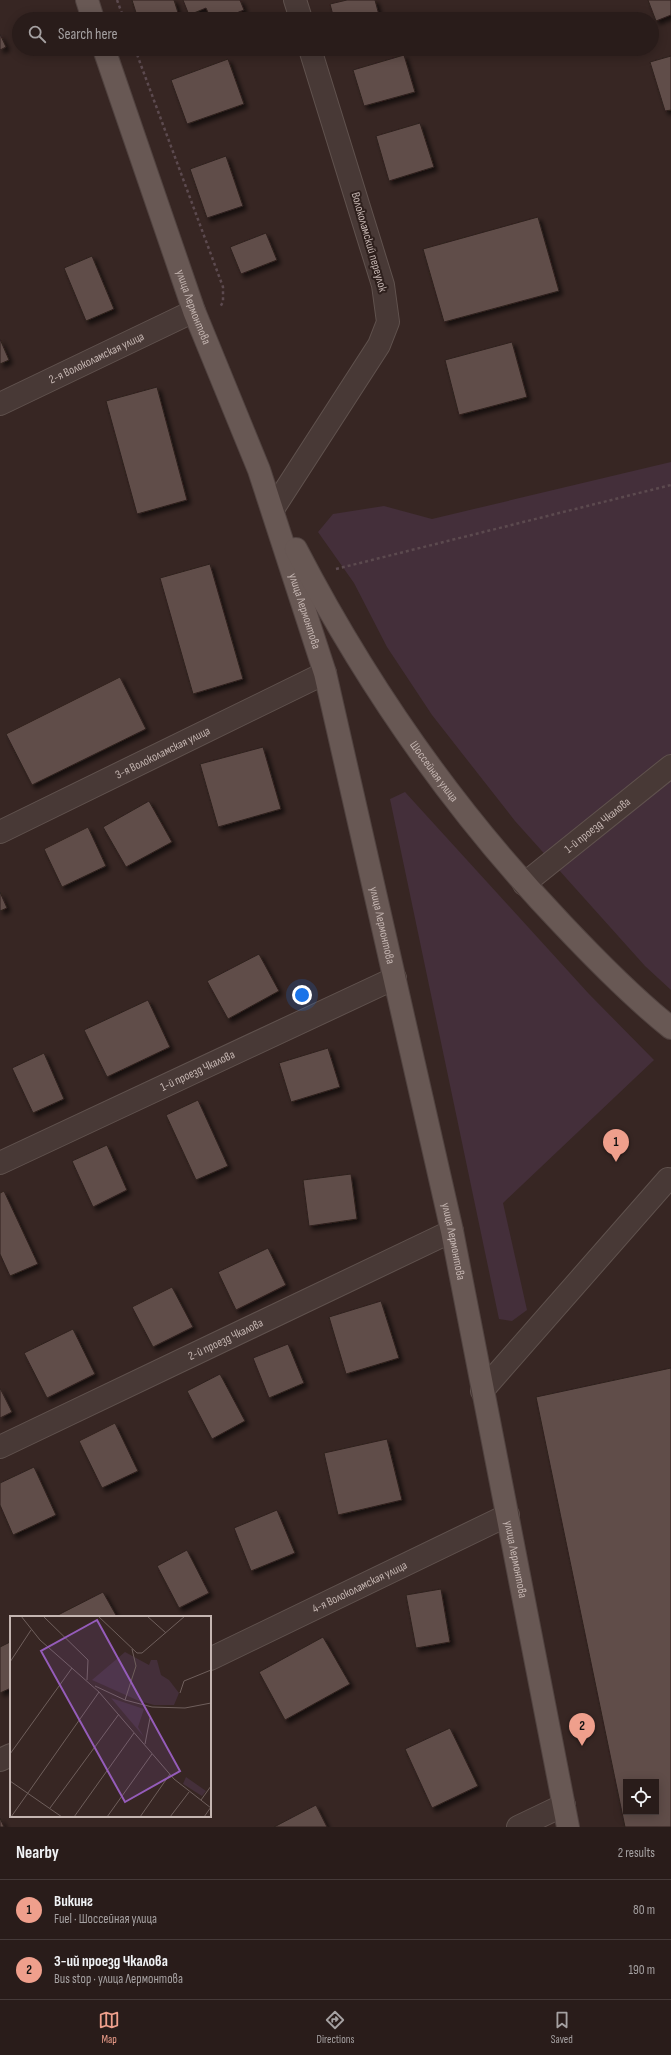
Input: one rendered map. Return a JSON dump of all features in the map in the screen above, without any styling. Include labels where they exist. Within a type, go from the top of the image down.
[{"type":"main road","points":[[87,0],[91,12]]},
{"type":"main road","name":"улица Лермонтова","points":[[106,56],[194,311],[204,332],[259,470],[325,673],[452,1231],[568,1827]]},
{"type":"main road","name":"Шоссейная улица","points":[[259,470],[310,576],[346,642],[429,767],[475,826],[524,884],[593,956],[671,1028]]},
{"type":"street","points":[[295,0],[299,12]]},
{"type":"street","name":"Волоколамский переулок","points":[[275,506],[379,345],[388,322],[383,285],[312,56]]},
{"type":"street","name":"2-я Волоколамская улица","points":[[0,404],[194,311]]},
{"type":"street","name":"3-я Волоколамская улица","points":[[0,832],[325,673]]},
{"type":"street","name":"1-й проезд Чкалова","points":[[524,884],[671,766]]},
{"type":"street","name":"1-й проезд Чкалова","points":[[0,1163],[395,978]]},
{"type":"street","points":[[482,1391],[668,1179]]},
{"type":"street","name":"2-й проезд Чкалова","points":[[0,1447],[452,1231]]},
{"type":"street","name":"4-я Волоколамская улица","points":[[211,1659],[508,1515]]},
{"type":"street","points":[[0,1760],[10,1755]]},
{"type":"street","points":[[518,1827],[564,1805]]},
{"type":"path","points":[[117,0],[121,12]]},
{"type":"path","points":[[138,56],[223,287],[223,302],[204,332]]},
{"type":"path","points":[[310,576],[671,484]]},
{"type":"shaded area","points":[[671,462],[671,990],[645,966],[515,821],[432,715],[387,647],[354,583],[318,532],[333,514],[384,506],[432,519]]},
{"type":"shaded area","points":[[405,792],[589,994],[654,1060],[503,1203],[527,1310],[512,1321],[499,1319],[390,799]]},
{"type":"building","points":[[132,0],[174,0],[178,12],[136,12]]},
{"type":"building","points":[[183,0],[240,0],[244,10],[239,12],[208,12],[206,8],[196,12],[188,12]]},
{"type":"building","points":[[347,0],[375,0],[378,12],[332,12],[330,4]]},
{"type":"building","points":[[648,0],[671,0],[671,15],[659,20],[659,12],[653,12]]},
{"type":"building","points":[[0,34],[6,47],[0,50]]},
{"type":"building","points":[[404,56],[415,92],[364,106],[353,70]]},
{"type":"building","points":[[671,56],[671,110],[665,111],[650,62]]},
{"type":"building","points":[[228,59],[244,104],[187,124],[171,80]]},
{"type":"building","points":[[420,123],[434,167],[389,181],[376,136]]},
{"type":"building","points":[[226,156],[243,206],[207,218],[190,169]]},
{"type":"building","points":[[538,217],[559,291],[444,322],[423,249]]},
{"type":"building","points":[[266,233],[277,260],[241,274],[230,247]]},
{"type":"building","points":[[92,256],[114,309],[86,321],[64,268]]},
{"type":"building","points":[[0,339],[9,360],[0,364]]},
{"type":"building","points":[[512,342],[527,397],[459,415],[445,360]]},
{"type":"building","points":[[157,387],[187,500],[137,514],[106,401]]},
{"type":"building","points":[[210,564],[243,679],[193,694],[160,578]]},
{"type":"building","points":[[120,677],[146,729],[32,785],[6,734]]},
{"type":"building","points":[[263,747],[281,809],[218,827],[200,764]]},
{"type":"building","points":[[149,801],[172,842],[126,867],[103,827]]},
{"type":"building","points":[[88,827],[106,866],[62,887],[44,849]]},
{"type":"building","points":[[0,892],[7,908],[0,911]]},
{"type":"building","points":[[259,954],[279,991],[228,1019],[207,981]]},
{"type":"building","points":[[148,1000],[170,1047],[107,1077],[84,1030]]},
{"type":"building","points":[[328,1048],[340,1087],[291,1102],[279,1063]]},
{"type":"building","points":[[44,1053],[64,1099],[33,1113],[12,1068]]},
{"type":"building","points":[[198,1100],[228,1166],[196,1180],[166,1115]]},
{"type":"building","points":[[107,1145],[127,1190],[93,1207],[72,1161]]},
{"type":"building","points":[[351,1174],[357,1219],[309,1226],[303,1180]]},
{"type":"building","points":[[4,1191],[38,1264],[10,1276],[0,1254],[0,1193]]},
{"type":"building","points":[[268,1248],[286,1285],[236,1310],[218,1272]]},
{"type":"building","points":[[172,1287],[193,1327],[153,1347],[132,1307]]},
{"type":"building","points":[[381,1301],[399,1358],[346,1374],[329,1317]]},
{"type":"building","points":[[73,1329],[95,1374],[47,1398],[24,1353]]},
{"type":"building","points":[[288,1344],[304,1383],[269,1398],[253,1358]]},
{"type":"building","points":[[671,1368],[671,1827],[625,1827],[536,1397]]},
{"type":"building","points":[[220,1374],[245,1421],[212,1439],[187,1391]]},
{"type":"building","points":[[0,1388],[12,1412],[0,1418]]},
{"type":"building","points":[[115,1423],[138,1471],[102,1488],[79,1441]]},
{"type":"building","points":[[387,1439],[402,1500],[338,1515],[324,1453]]},
{"type":"building","points":[[34,1467],[56,1515],[13,1535],[0,1505],[0,1483]]},
{"type":"building","points":[[277,1510],[295,1553],[251,1571],[234,1528]]},
{"type":"building","points":[[187,1550],[209,1593],[179,1608],[157,1566]]},
{"type":"building","points":[[441,1589],[450,1642],[416,1648],[406,1595]]},
{"type":"building","points":[[103,1592],[116,1616],[56,1616]]},
{"type":"building","points":[[323,1637],[350,1684],[285,1720],[259,1672]]},
{"type":"building","points":[[10,1642],[10,1688],[0,1693],[0,1647]]},
{"type":"building","points":[[450,1728],[478,1786],[432,1808],[405,1749]]},
{"type":"building","points":[[316,1805],[327,1827],[274,1827]]},
{"type":"building","points":[[0,1818],[4,1827],[0,1827]]},
{"type":"place","name":"Викинг","points":[[616,1162]]},
{"type":"place","name":"3-ий проезд Чкалова","points":[[582,1746]]}]
